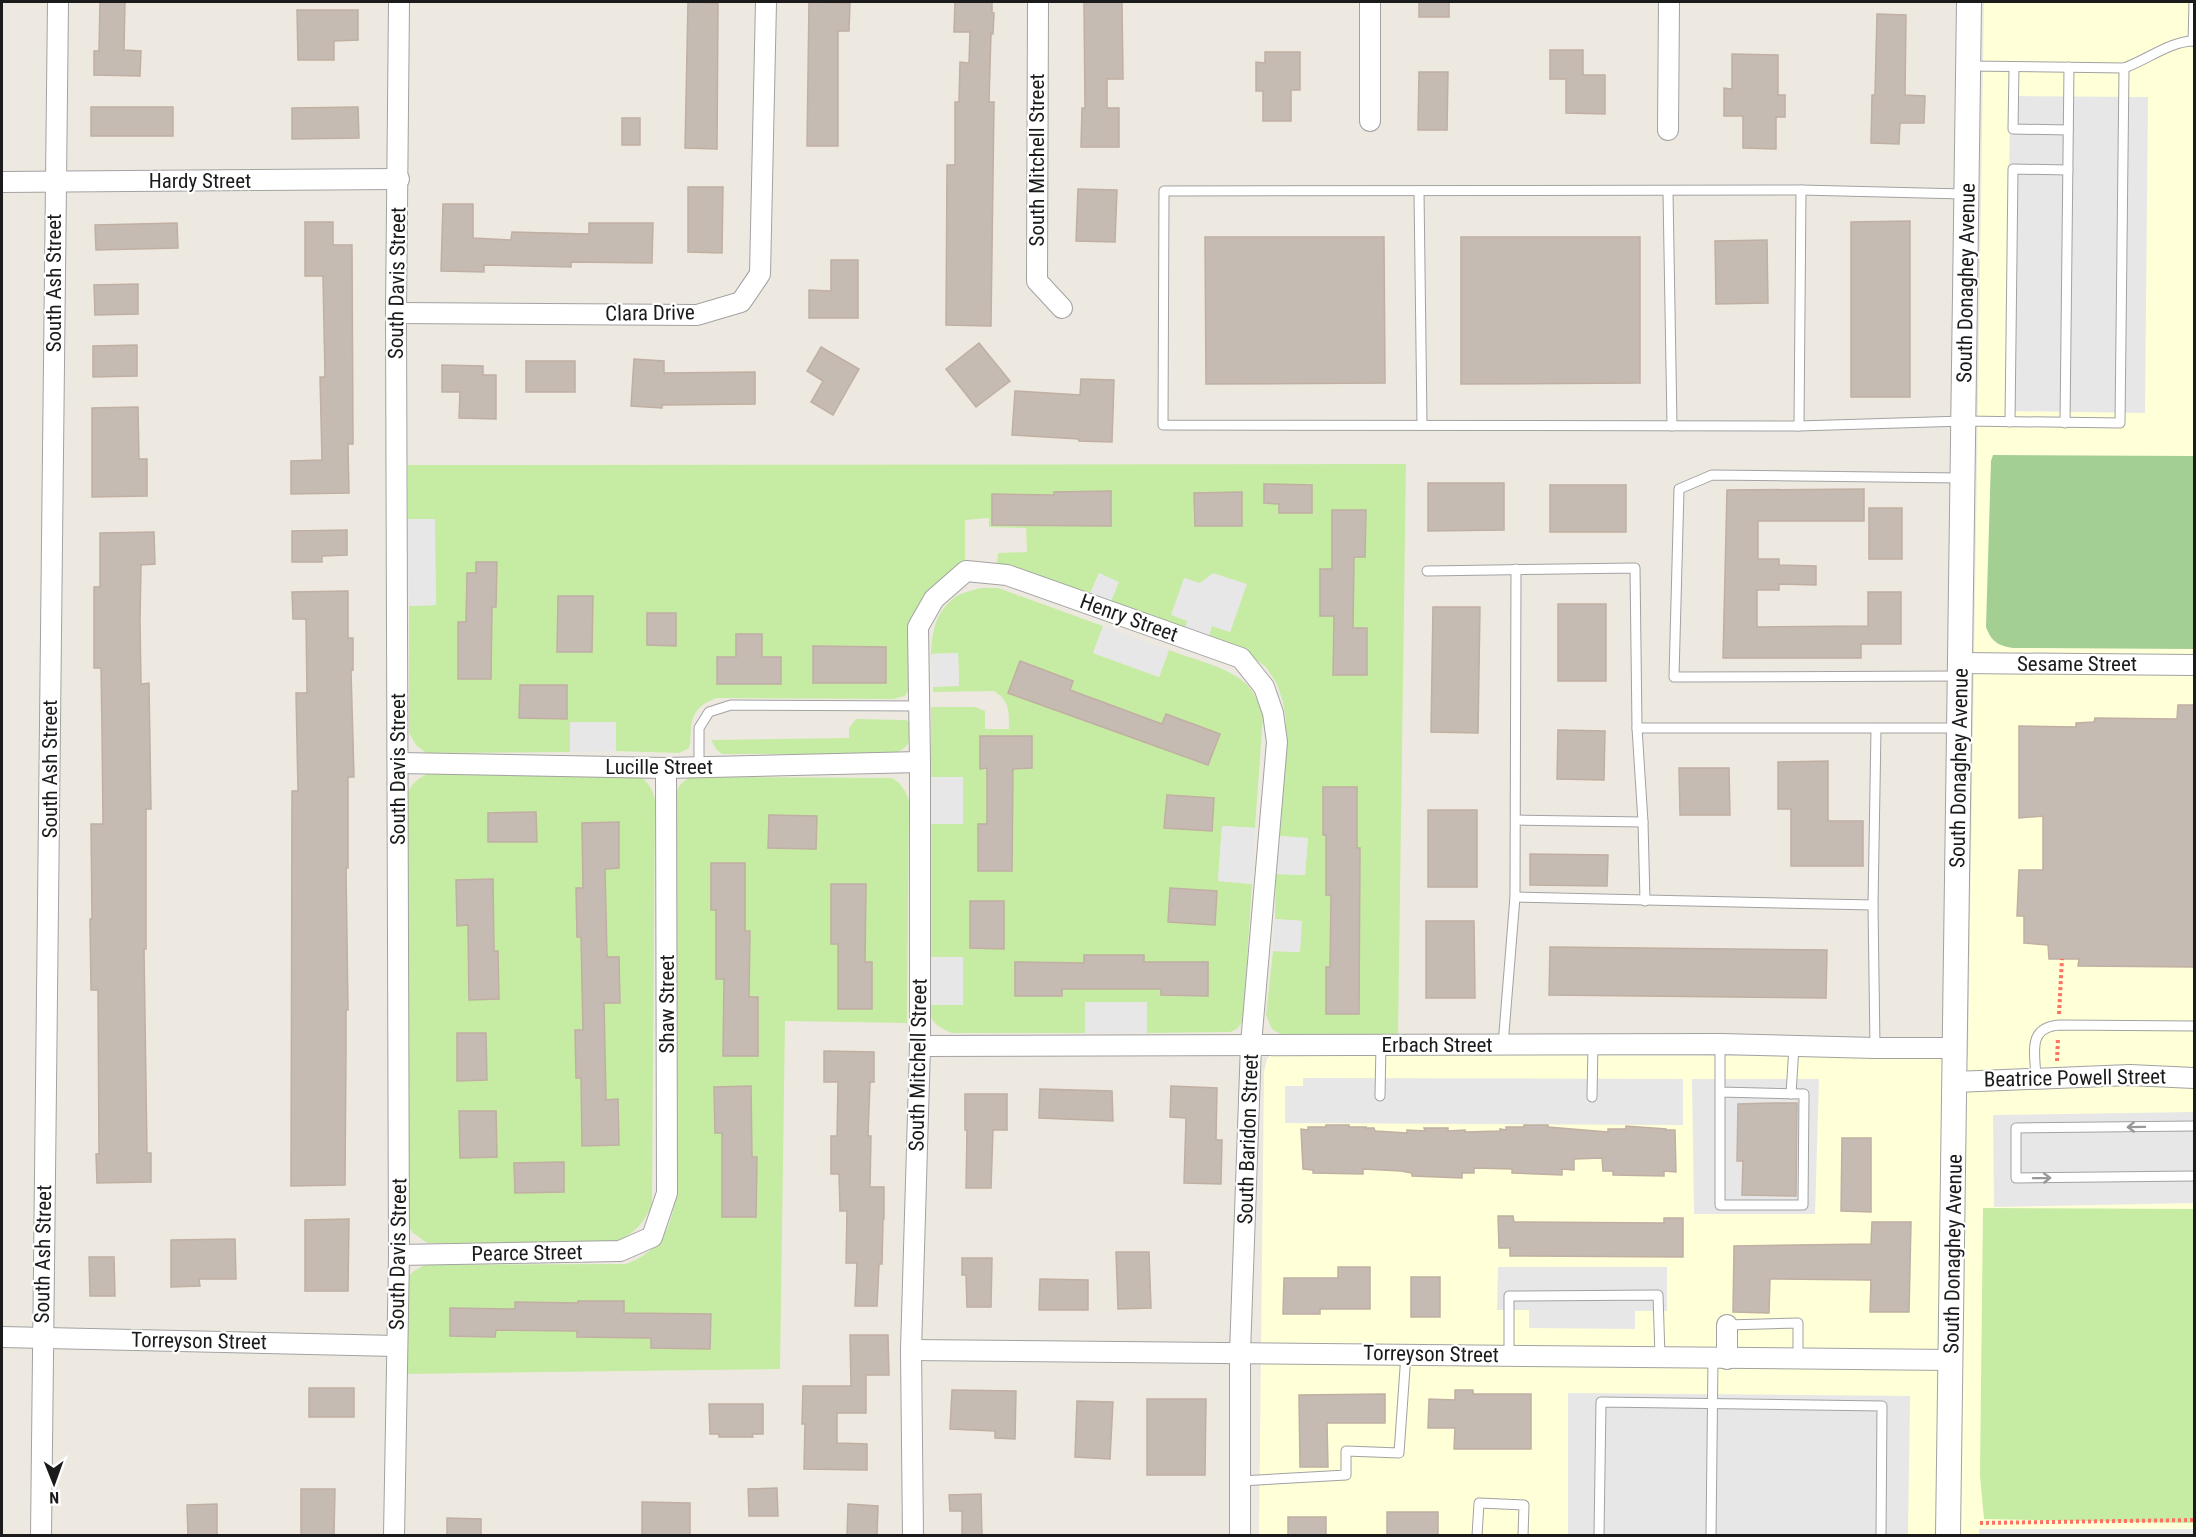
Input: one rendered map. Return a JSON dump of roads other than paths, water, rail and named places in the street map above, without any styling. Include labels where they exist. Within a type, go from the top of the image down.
[{"type":"street","name":"South Ash Street","points":[[41,1536],[58,2]]},
{"type":"street","name":"South Davis Street","points":[[394,1536],[399,1255],[396,313],[399,2]]},
{"type":"street","name":"Clara Drive","points":[[396,313],[697,315],[741,302],[760,274],[766,2]]},
{"type":"street","name":"South Mitchell Street","points":[[1038,2],[1037,281],[1062,308]]},
{"type":"street","points":[[1370,2],[1370,121]]},
{"type":"street","points":[[1668,129],[1669,2]]},
{"type":"street","name":"South Donaghey Avenue","points":[[1948,1536],[1969,2]]},
{"type":"street","name":"Hardy Street","points":[[2,182],[399,179]]},
{"type":"street","name":"Henry Street","points":[[934,599],[966,571],[1007,574],[1241,658],[1264,687],[1273,713],[1276,742]]},
{"type":"street","name":"South Mitchell Street","points":[[913,1536],[912,1350],[920,1047],[918,627],[934,599]]},
{"type":"street","name":"Sesame Street","points":[[1960,669],[2194,665]]},
{"type":"street","name":"South Baridon Street","points":[[1240,1536],[1240,1353],[1251,1044],[1276,742]]},
{"type":"street","name":"Lucille Street","points":[[399,763],[666,768],[920,762]]},
{"type":"street","name":"Shaw Street","points":[[652,1237],[667,1193],[666,768]]},
{"type":"street","name":"Erbach Street","points":[[920,1047],[1720,1044],[1955,1048]]},
{"type":"street","name":"Beatrice Powell Street","points":[[1955,1082],[2130,1075],[2194,1078]]},
{"type":"street","name":"Pearce Street","points":[[399,1255],[620,1251],[652,1237]]},
{"type":"street","points":[[1720,1359],[1727,1325]]},
{"type":"street","name":"Torreyson Street","points":[[2,1337],[396,1346]]},
{"type":"street","name":"Torreyson Street","points":[[912,1350],[1951,1360]]},
{"type":"lane","points":[[1968,66],[2124,68],[2142,62],[2182,41],[2194,41],[2194,2]]},
{"type":"lane","points":[[2014,67],[2013,129],[2068,130]]},
{"type":"lane","points":[[2065,423],[2069,67]]},
{"type":"lane","points":[[1966,194],[1802,190],[1164,191],[1163,424],[1799,426],[1964,420],[2120,423],[2124,68]]},
{"type":"lane","points":[[2010,422],[2013,169],[2068,170]]},
{"type":"lane","points":[[1799,426],[1802,190]]},
{"type":"lane","points":[[1419,191],[1422,424]]},
{"type":"lane","points":[[1668,192],[1671,426]]},
{"type":"lane","points":[[1960,669],[1674,677],[1679,489],[1712,475],[1963,478]]},
{"type":"lane","points":[[1503,1045],[1515,897],[1516,568]]},
{"type":"lane","points":[[1427,571],[1635,568],[1637,728],[1645,901]]},
{"type":"lane","points":[[699,767],[699,728],[709,712],[731,705],[919,706]]},
{"type":"lane","points":[[1637,728],[1959,728]]},
{"type":"lane","points":[[1875,1048],[1873,905],[1876,729]]},
{"type":"lane","points":[[1516,820],[1643,822]]},
{"type":"lane","points":[[1515,897],[1873,905]]},
{"type":"lane","points":[[2036,1077],[2035,1044],[2037,1036],[2046,1027],[2060,1025],[2194,1026]]},
{"type":"lane","points":[[1720,1044],[1720,1092],[1720,1205],[1803,1205],[1804,1094],[1720,1092]]},
{"type":"lane","points":[[1380,1096],[1381,1045]]},
{"type":"lane","points":[[1592,1096],[1593,1045]]},
{"type":"lane","points":[[1791,1094],[1794,1047]]},
{"type":"lane","points":[[2194,1126],[2016,1128],[2016,1178],[2194,1176]]},
{"type":"lane","points":[[1509,1355],[1509,1296],[1658,1295],[1660,1356]]},
{"type":"lane","points":[[1727,1325],[1798,1323],[1798,1359]]},
{"type":"lane","points":[[1240,1481],[1346,1475],[1346,1451],[1399,1453],[1406,1354]]},
{"type":"lane","points":[[1711,1536],[1713,1404],[1720,1359]]},
{"type":"lane","points":[[1599,1536],[1601,1402],[1882,1406],[1881,1536]]},
{"type":"lane","points":[[1477,1536],[1479,1503],[1524,1505],[1523,1536]]}]
